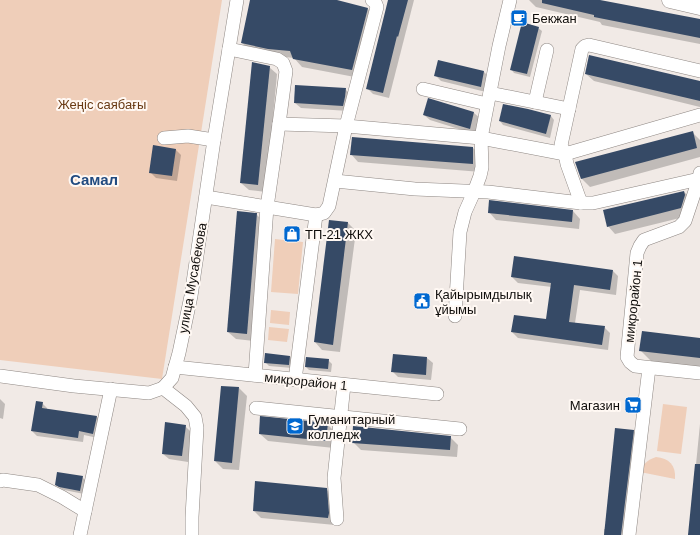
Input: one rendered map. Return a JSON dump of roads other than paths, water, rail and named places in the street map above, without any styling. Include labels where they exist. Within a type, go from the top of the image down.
[{"type":"main road","points":[[670,0],[700,7]]},
{"type":"street","name":"улица Мусабекова","points":[[163,388],[172,378],[191,296],[214,140],[237,0]]},
{"type":"street","points":[[206,197],[316,215],[324,213],[329,206],[346,126],[377,8],[375,2],[372,0]]},
{"type":"street","points":[[455,316],[460,232],[465,212],[474,192],[482,167],[481,138],[499,46],[510,0]]},
{"type":"street","points":[[581,203],[561,145],[582,49],[589,45],[700,71]]},
{"type":"street","points":[[229,49],[277,59],[283,63],[286,70],[267,206],[255,375]]},
{"type":"street","points":[[535,102],[547,50]]},
{"type":"street","points":[[423,89],[489,99],[535,102],[569,109]]},
{"type":"street","points":[[278,124],[346,126],[481,138],[565,154],[700,115]]},
{"type":"street","points":[[164,138],[188,136],[214,140]]},
{"type":"street","points":[[335,181],[415,189],[488,192],[581,203],[593,203],[700,176]]},
{"type":"street","name":"микрорайон 1","points":[[700,176],[685,221],[679,227],[644,240],[637,253],[627,357],[635,366],[700,373]]},
{"type":"street","points":[[295,380],[316,215]]},
{"type":"street","name":"микрорайон 1","points":[[175,367],[437,394]]},
{"type":"street","points":[[629,535],[649,368]]},
{"type":"street","points":[[0,376],[74,386],[149,393],[163,388],[186,406],[195,417],[197,428],[192,535]]},
{"type":"street","points":[[337,519],[334,478],[344,385]]},
{"type":"street","points":[[80,535],[111,389]]},
{"type":"street","points":[[256,408],[460,429]]},
{"type":"street","points":[[0,481],[3,480],[38,485],[85,511]]},
{"type":"place","name":"Бекжан","points":[[519,18]]},
{"type":"place","name":"ТП-21 ЖКХ","points":[[292,234]]},
{"type":"place","name":"Қайырымдылық ұйымы","points":[[422,301]]},
{"type":"place","name":"Магазин","points":[[633,405]]},
{"type":"place","name":"Гуманитарный колледж","points":[[295,426]]},
{"type":"district","name":"Самал","points":[[94,180]]},
{"type":"park label","name":"Жеңіс саябағы","points":[[102,104]]}]
